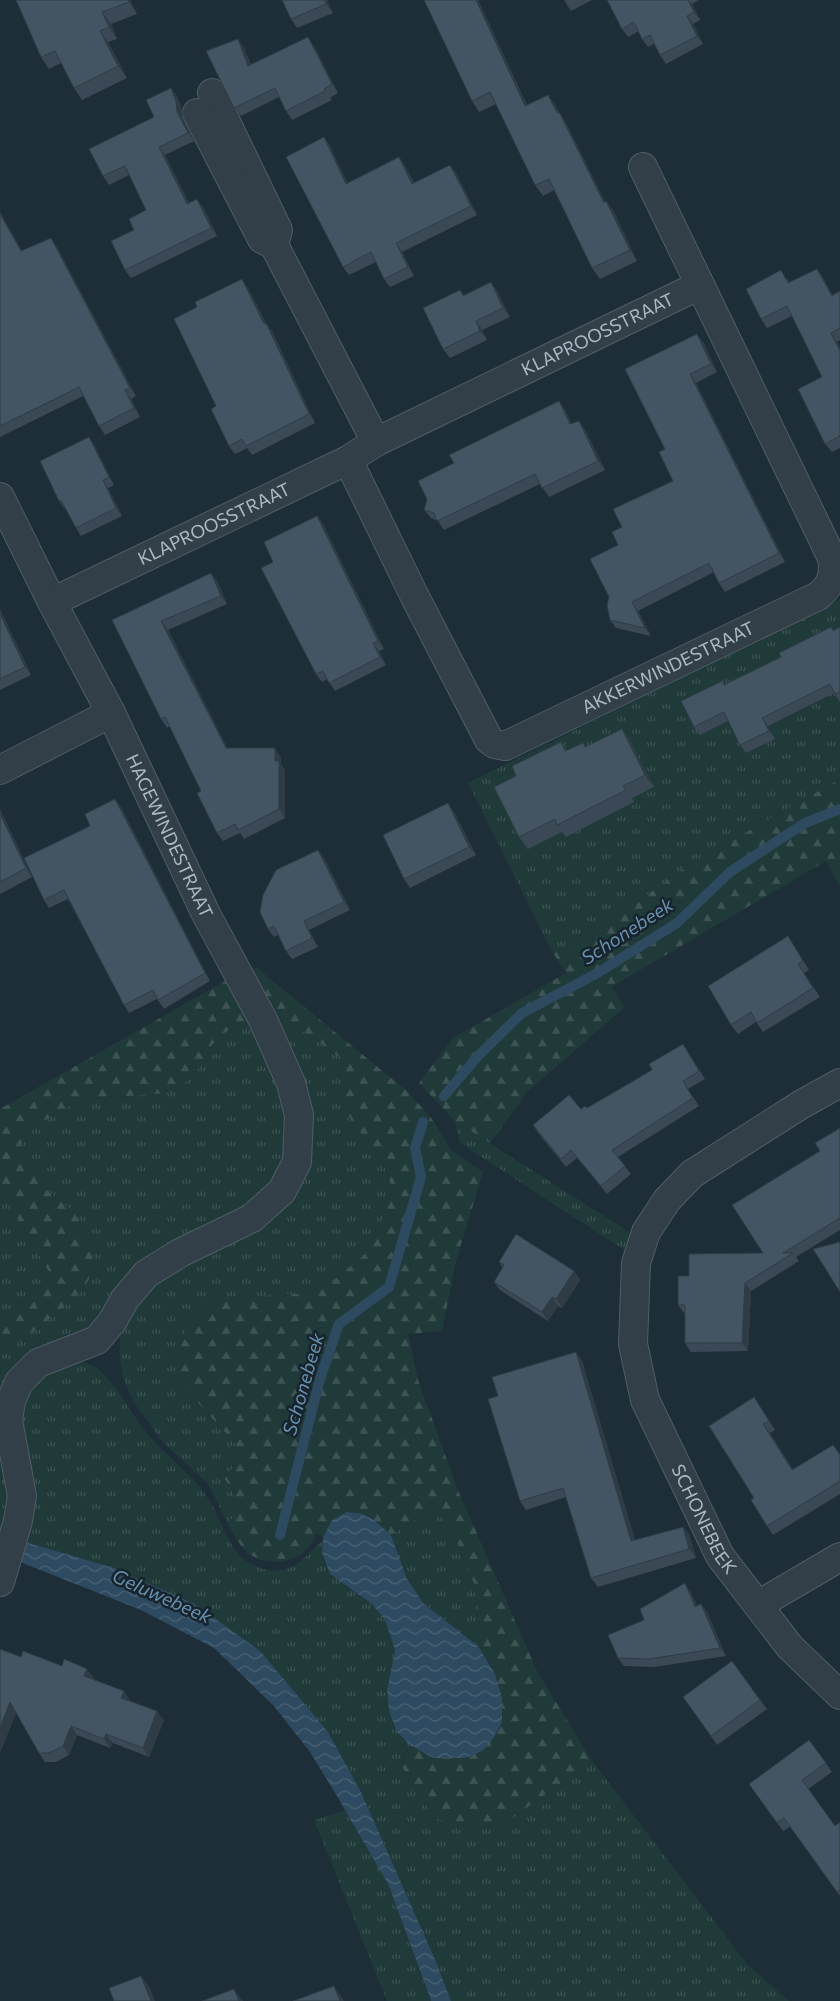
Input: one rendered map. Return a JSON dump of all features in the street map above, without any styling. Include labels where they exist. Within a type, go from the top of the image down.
[{"type":"street","points":[[205,103],[262,239],[274,245],[376,442]]},
{"type":"street","points":[[643,167],[700,285]]},
{"type":"street","name":"KLAPROOSSTRAAT","points":[[52,602],[348,460],[376,442],[700,285]]},
{"type":"street","name":"AKKERWINDESTRAAT","points":[[348,460],[415,597],[489,740],[495,744],[505,746],[818,596],[827,588],[831,580],[832,558],[700,285]]},
{"type":"street","name":"HAGEWINDESTRAAT","points":[[0,496],[52,602],[111,713],[157,812],[229,957],[263,1020],[291,1083],[299,1115],[297,1162],[282,1191],[252,1218],[180,1253],[146,1274],[97,1340],[38,1363],[19,1382],[11,1400],[8,1420],[22,1496],[18,1521],[0,1582]]},
{"type":"street","points":[[0,770],[111,713]]},
{"type":"street","name":"SCHONEBEEK","points":[[840,1084],[802,1104],[692,1174],[667,1200],[646,1232],[636,1263],[633,1344],[645,1400],[720,1556],[790,1647],[840,1695]]},
{"type":"street","points":[[758,1605],[840,1557]]},
{"type":"green space","points":[[840,599],[840,779],[690,864],[581,943],[553,953],[468,783]]},
{"type":"green space","points":[[840,779],[840,886],[826,861],[611,987],[625,1007],[527,1092],[490,1143],[455,1121],[419,1083],[453,1038],[566,973],[553,953],[581,943],[690,864]]},
{"type":"green space","points":[[257,968],[408,1092],[432,1119],[451,1150],[483,1172],[456,1261],[442,1331],[408,1334],[418,1380],[457,1488],[537,1671],[592,1761],[507,1822],[486,1828],[438,1819],[426,1806],[400,1763],[410,1745],[433,1758],[502,1698],[495,1674],[478,1646],[475,1586],[457,1542],[435,1507],[391,1535],[374,1520],[332,1520],[323,1537],[316,1534],[311,1544],[296,1557],[276,1562],[256,1558],[241,1546],[227,1522],[236,1516],[234,1492],[224,1478],[233,1468],[236,1444],[182,1386],[179,1365],[180,1347],[187,1327],[199,1310],[229,1298],[310,1293],[327,1286],[364,1255],[387,1209],[391,1185],[384,1166],[347,1114],[345,1093],[347,1075],[338,1056],[313,1037],[283,1022],[268,1009],[250,970]]},
{"type":"green space","points":[[227,980],[249,1018],[221,1035],[212,1045],[203,1064],[184,1084],[165,1093],[80,1100],[33,1127],[18,1148],[48,1191],[74,1212],[81,1227],[85,1245],[94,1258],[90,1277],[83,1290],[39,1328],[0,1353],[0,1314],[54,1280],[0,1189],[0,1109]]},
{"type":"green space","points":[[268,1009],[283,1022],[313,1037],[338,1056],[347,1075],[345,1093],[347,1114],[384,1166],[391,1185],[387,1209],[364,1255],[327,1286],[310,1293],[229,1298],[196,1402],[236,1444],[233,1468],[224,1477],[234,1492],[236,1516],[227,1522],[208,1484],[162,1441],[133,1401],[123,1376],[120,1360],[120,1340],[125,1322],[151,1284],[305,1172]]},
{"type":"green space","points":[[249,1018],[287,1109],[284,1159],[278,1173],[265,1191],[253,1202],[157,1254],[130,1271],[111,1296],[91,1330],[39,1346],[21,1358],[11,1374],[0,1400],[0,1353],[39,1328],[83,1290],[94,1258],[85,1245],[81,1227],[74,1212],[48,1191],[18,1148],[33,1127],[80,1100],[136,1096],[203,1064],[212,1045],[221,1035]]},
{"type":"green space","points":[[455,1121],[632,1234],[626,1251],[460,1143]]},
{"type":"green space","points":[[0,1189],[54,1280],[0,1314]]},
{"type":"green space","points":[[67,1360],[80,1361],[95,1367],[106,1377],[145,1431],[191,1477],[205,1494],[233,1546],[249,1563],[268,1570],[289,1568],[296,1565],[322,1542],[325,1564],[346,1586],[372,1604],[385,1620],[395,1650],[387,1690],[397,1732],[410,1745],[400,1763],[438,1819],[486,1828],[507,1822],[592,1761],[747,1964],[789,2001],[451,2001],[437,1964],[361,1792],[328,1732],[261,1653],[195,1604],[111,1567],[25,1542],[34,1501],[35,1484],[20,1443],[21,1402],[42,1371]]},
{"type":"green space","points":[[0,1455],[12,1490],[0,1534]]},
{"type":"green space","points":[[435,1507],[457,1542],[475,1586],[478,1646],[424,1604],[407,1579],[391,1535]]},
{"type":"green space","points":[[346,1810],[389,1886],[430,2001],[387,2001],[314,1820]]},
{"type":"water","points":[[347,1512],[362,1514],[374,1520],[391,1535],[407,1579],[424,1604],[478,1646],[495,1674],[502,1698],[502,1722],[491,1742],[482,1751],[466,1758],[433,1758],[410,1745],[397,1732],[389,1711],[387,1690],[395,1650],[385,1620],[372,1604],[330,1574],[322,1553],[323,1537],[332,1520]]},
{"type":"water","name":"Geluwebeek","points":[[25,1542],[111,1567],[195,1604],[261,1652],[328,1732],[361,1792],[437,1964],[451,2001],[431,2001],[389,1886],[310,1752],[273,1705],[214,1648],[141,1610],[0,1554]]},
{"type":"building","points":[[16,0],[128,0],[129,2],[102,12],[109,27],[100,31],[118,66],[74,88],[55,51],[41,57]]},
{"type":"building","points":[[282,0],[325,0],[326,4],[291,19]]},
{"type":"building","points":[[424,0],[476,0],[525,106],[548,95],[557,113],[559,112],[604,203],[606,201],[630,250],[592,268],[549,179],[535,185],[490,92],[472,101]]},
{"type":"building","points":[[607,0],[688,0],[694,12],[687,16],[697,36],[660,55],[650,35],[642,39],[634,22],[622,29]]},
{"type":"building","points":[[308,37],[332,84],[324,89],[325,91],[286,111],[275,88],[234,108],[206,51],[238,39],[248,66]]},
{"type":"building","points":[[171,88],[176,101],[177,112],[188,133],[159,147],[187,204],[197,199],[211,228],[125,270],[111,241],[134,230],[129,219],[146,210],[125,166],[103,176],[89,149],[154,117],[146,100]]},
{"type":"building","points":[[324,137],[346,184],[399,157],[412,184],[450,165],[471,206],[396,243],[408,267],[384,279],[371,252],[343,267],[286,157]]},
{"type":"building","points":[[0,214],[21,251],[51,238],[130,388],[125,390],[134,408],[99,426],[79,387],[0,426]]},
{"type":"building","points":[[817,269],[832,296],[840,291],[840,328],[831,333],[840,351],[840,436],[825,444],[798,389],[822,377],[787,306],[761,319],[746,289],[781,270],[788,283]]},
{"type":"building","points":[[242,279],[264,324],[266,323],[309,414],[246,446],[242,439],[229,446],[211,409],[216,406],[174,319],[197,307],[195,302]]},
{"type":"building","points":[[491,282],[503,308],[476,321],[480,331],[443,349],[423,308],[460,290],[463,296]]},
{"type":"building","points":[[697,334],[711,364],[690,374],[779,553],[719,583],[709,563],[632,602],[645,628],[610,620],[607,605],[609,597],[590,559],[618,545],[612,532],[622,527],[613,509],[673,481],[659,452],[665,449],[625,369]]},
{"type":"building","points":[[559,401],[570,424],[579,421],[598,461],[542,488],[535,474],[437,521],[434,513],[424,510],[427,499],[418,481],[454,463],[449,455]]},
{"type":"building","points":[[89,437],[109,477],[103,480],[116,508],[76,528],[61,500],[59,501],[40,461]]},
{"type":"building","points":[[317,516],[378,641],[373,643],[380,657],[329,683],[323,671],[316,674],[261,568],[273,562],[264,542]]},
{"type":"building","points":[[211,573],[221,596],[161,621],[226,748],[275,748],[275,761],[279,761],[279,809],[238,830],[235,824],[217,833],[197,793],[201,791],[165,717],[161,719],[112,620]]},
{"type":"building","points":[[0,614],[25,667],[0,679]]},
{"type":"building","points":[[831,627],[833,631],[840,627],[840,692],[835,694],[830,684],[762,718],[769,731],[740,745],[724,712],[694,727],[681,701],[722,681],[724,685],[781,657],[779,653]]},
{"type":"building","points":[[622,729],[645,775],[623,786],[626,790],[557,825],[555,819],[519,837],[494,787],[516,776],[512,766],[561,742],[565,751],[583,743],[585,747]]},
{"type":"building","points":[[115,799],[205,973],[158,1000],[153,990],[124,1005],[64,890],[44,900],[24,858],[90,826],[85,814]]},
{"type":"building","points":[[448,803],[469,847],[404,879],[383,835]]},
{"type":"building","points":[[0,814],[26,868],[0,882]]},
{"type":"building","points":[[318,850],[344,902],[304,921],[312,938],[286,951],[274,926],[268,929],[260,912],[263,895],[276,870]]},
{"type":"building","points":[[788,936],[803,961],[798,964],[813,988],[757,1023],[751,1012],[731,1025],[708,986]]},
{"type":"building","points":[[683,1044],[699,1071],[683,1081],[693,1098],[612,1150],[625,1166],[601,1186],[571,1150],[561,1159],[533,1125],[569,1095],[581,1109],[585,1106],[587,1108],[652,1070],[649,1064]]},
{"type":"building","points":[[840,1128],[840,1218],[783,1253],[793,1253],[745,1283],[742,1343],[685,1343],[685,1305],[678,1305],[678,1276],[689,1276],[689,1254],[763,1253],[732,1205],[820,1151],[815,1143]]},
{"type":"building","points":[[516,1234],[574,1271],[556,1299],[552,1297],[542,1312],[494,1282],[504,1265],[499,1262]]},
{"type":"building","points":[[840,1242],[840,1292],[813,1249]]},
{"type":"building","points":[[576,1352],[631,1541],[683,1527],[689,1549],[591,1578],[563,1488],[520,1501],[488,1399],[498,1396],[492,1377]]},
{"type":"building","points":[[754,1397],[769,1421],[763,1424],[792,1470],[833,1445],[840,1455],[840,1481],[767,1526],[751,1500],[754,1498],[709,1426]]},
{"type":"building","points":[[685,1583],[695,1607],[701,1604],[720,1648],[649,1659],[618,1658],[608,1635],[644,1620],[640,1609]]},
{"type":"building","points":[[0,1649],[21,1657],[23,1651],[62,1666],[64,1659],[87,1669],[84,1676],[124,1691],[121,1698],[157,1711],[143,1748],[106,1734],[104,1739],[71,1726],[63,1746],[49,1753],[39,1753],[10,1702],[0,1728]]},
{"type":"building","points":[[732,1661],[760,1700],[711,1736],[683,1697]]},
{"type":"building","points":[[809,1740],[826,1763],[802,1780],[835,1826],[840,1822],[840,1890],[837,1892],[784,1818],[777,1823],[749,1784]]},
{"type":"building","points":[[141,1976],[151,2001],[114,2001],[109,1988]]},
{"type":"building","points":[[334,1986],[340,2001],[293,2001]]},
{"type":"building","points":[[234,1989],[239,2001],[202,2001]]},
{"type":"waterway","name":"Schonebeek","points":[[444,1096],[477,1057],[522,1013],[596,974],[677,923],[730,872],[805,823],[840,809]]},
{"type":"waterway","name":"Schonebeek","points":[[280,1535],[320,1379],[339,1324],[389,1287],[421,1177],[415,1148],[423,1122]]}]
